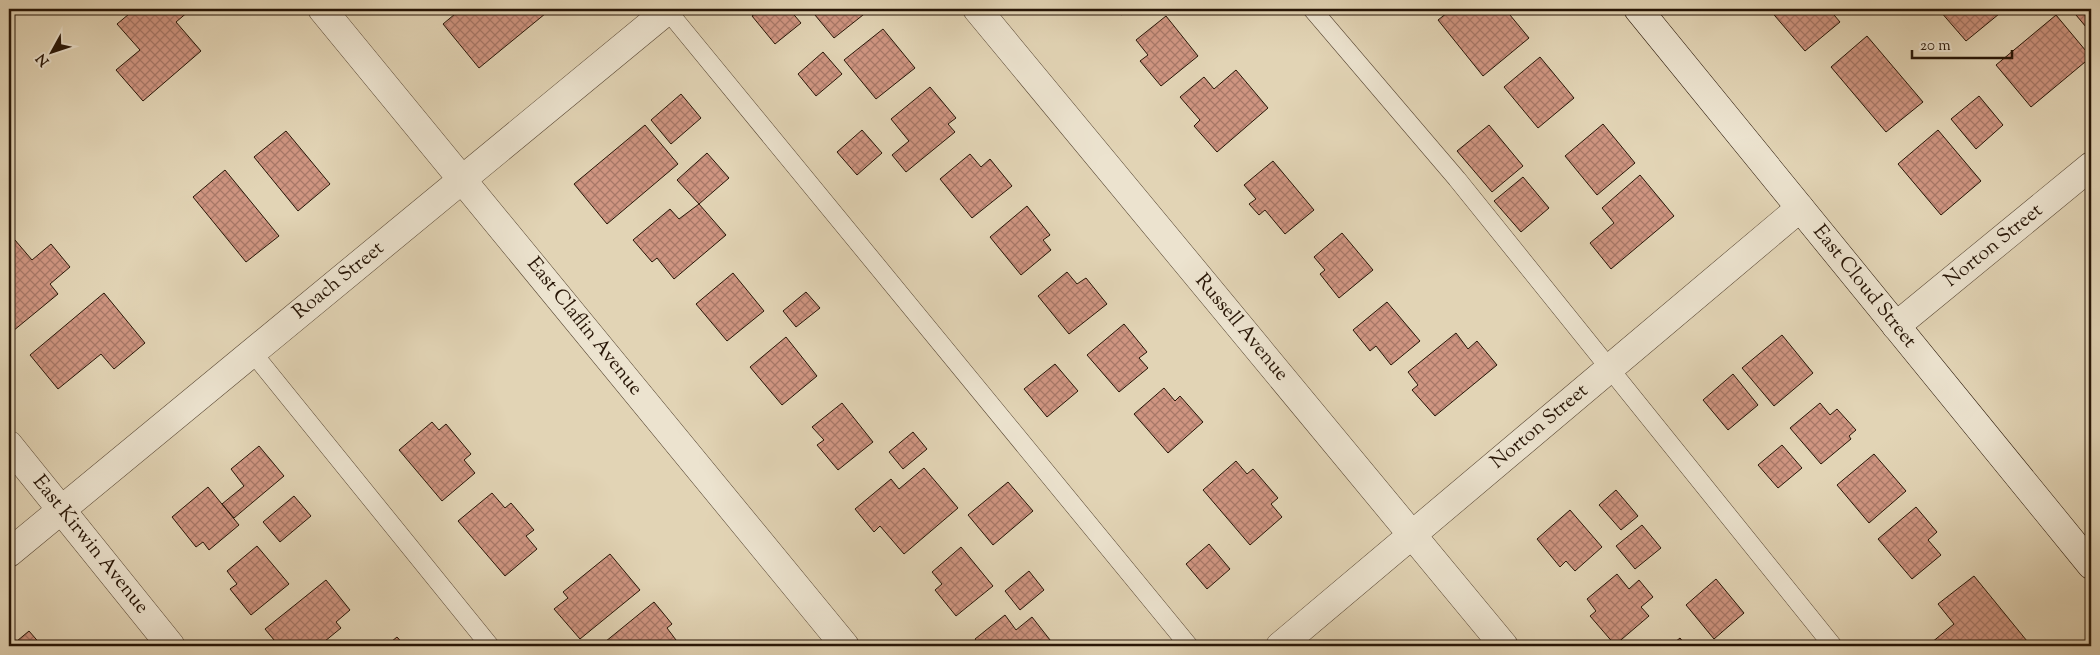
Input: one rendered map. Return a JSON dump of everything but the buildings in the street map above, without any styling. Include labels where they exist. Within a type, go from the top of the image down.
[{"type":"street","name":"East Claflin Avenue","points":[[322,9],[844,646]]},
{"type":"street","name":"Russell Avenue","points":[[977,9],[1504,646]]},
{"type":"street","name":"East Cloud Street","points":[[1638,9],[2091,565]]},
{"type":"street","name":"Roach Street","points":[[9,553],[61,508],[668,10]]},
{"type":"street","name":"Norton Street","points":[[1896,326],[2091,166]]},
{"type":"street","name":"Norton Street","points":[[1280,646],[1800,208]]},
{"type":"street","name":"East Kirwin Avenue","points":[[9,445],[171,646]]},
{"type":"lane","points":[[1312,9],[1457,179],[1833,646]]},
{"type":"lane","points":[[668,10],[1189,646]]},
{"type":"lane","points":[[252,352],[490,646]]}]
